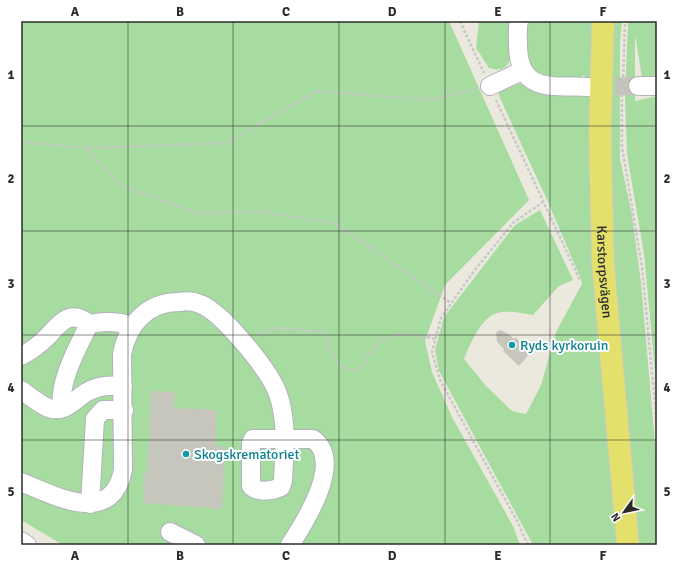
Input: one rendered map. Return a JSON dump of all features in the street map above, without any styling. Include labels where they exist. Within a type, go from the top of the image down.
[{"type":"main road","name":"Karstorpsvägen","points":[[603,21],[600,134],[603,264],[628,545]]},
{"type":"street","points":[[519,21],[518,57],[522,71],[528,79],[542,85],[590,86]]},
{"type":"street","points":[[490,86],[522,71]]},
{"type":"street","points":[[638,86],[657,86]]},
{"type":"street","points":[[21,482],[72,502],[90,504],[104,500],[109,496],[117,487],[122,476],[124,410],[122,354],[127,335],[148,309],[157,305],[167,302],[191,302],[200,304],[213,312],[233,330],[275,387],[283,413],[285,439],[313,439],[322,448],[325,461],[315,500],[309,514],[290,545]]},
{"type":"street","points":[[21,356],[36,347],[67,318],[82,318],[89,324]]},
{"type":"street","points":[[89,324],[103,321],[120,322],[133,326]]},
{"type":"street","points":[[62,408],[60,398],[63,387],[89,324]]},
{"type":"street","points":[[21,390],[50,409],[62,408],[87,392],[97,388],[109,385],[123,386]]},
{"type":"street","points":[[90,504],[95,419],[103,410],[124,410]]},
{"type":"street","points":[[170,532],[196,545]]},
{"type":"street","points":[[21,541],[27,545]]},
{"type":"path","points":[[460,21],[580,280]]},
{"type":"path","points":[[625,21],[623,52],[622,147],[642,267],[657,425]]},
{"type":"path","points":[[21,142],[88,148],[227,143],[316,91],[430,100],[490,86]]},
{"type":"path","points":[[88,148],[120,184],[198,213],[262,212],[335,223],[451,303]]},
{"type":"path","points":[[528,545],[518,523],[440,380],[432,352],[441,318],[451,303],[513,223],[543,202]]},
{"type":"path","points":[[243,343],[249,337],[277,328],[324,332],[336,362],[352,372],[362,366],[377,343],[384,338],[417,334],[436,339]]},
{"type":"green space","points":[[21,21],[449,21],[529,200],[445,285],[425,341],[432,372],[452,417],[513,526],[520,545],[63,545],[21,520]]},
{"type":"green space","points":[[479,21],[513,21],[512,55],[505,67],[498,69],[489,68],[476,48]]},
{"type":"green space","points":[[524,21],[592,21],[617,545],[533,545],[439,371],[435,350],[444,317],[515,225],[540,210],[573,280],[559,286],[533,315],[501,312],[492,315],[479,329],[464,359],[486,386],[512,411],[526,414],[541,385],[556,332],[582,284],[548,202],[499,96],[499,88],[511,83],[524,84],[582,96],[589,92],[590,80],[582,75],[581,78],[556,82],[528,72]]},
{"type":"green space","points":[[612,21],[622,21],[620,42],[620,159],[632,215],[641,283],[657,465],[657,545],[640,545],[625,414],[613,218],[611,152]]},
{"type":"green space","points":[[628,21],[657,21],[657,79],[642,77],[635,35],[635,101],[657,96],[657,393],[644,254],[627,154],[625,98]]},
{"type":"building","name":"Ryds kyrkoruin","points":[[500,330],[507,333],[514,339],[515,337],[531,352],[519,366],[503,351],[504,349],[497,342],[496,333]]},
{"type":"building","name":"Skogskrematoriet","points":[[151,391],[175,392],[174,408],[217,410],[215,446],[225,447],[222,509],[143,503],[145,471],[147,471],[148,461]]},
{"type":"tunnel","points":[[589,87],[638,86]]},
{"type":"place","name":"Ryds kyrkoruin","points":[[512,345]]},
{"type":"place","name":"Skogskrematoriet","points":[[186,454]]}]
